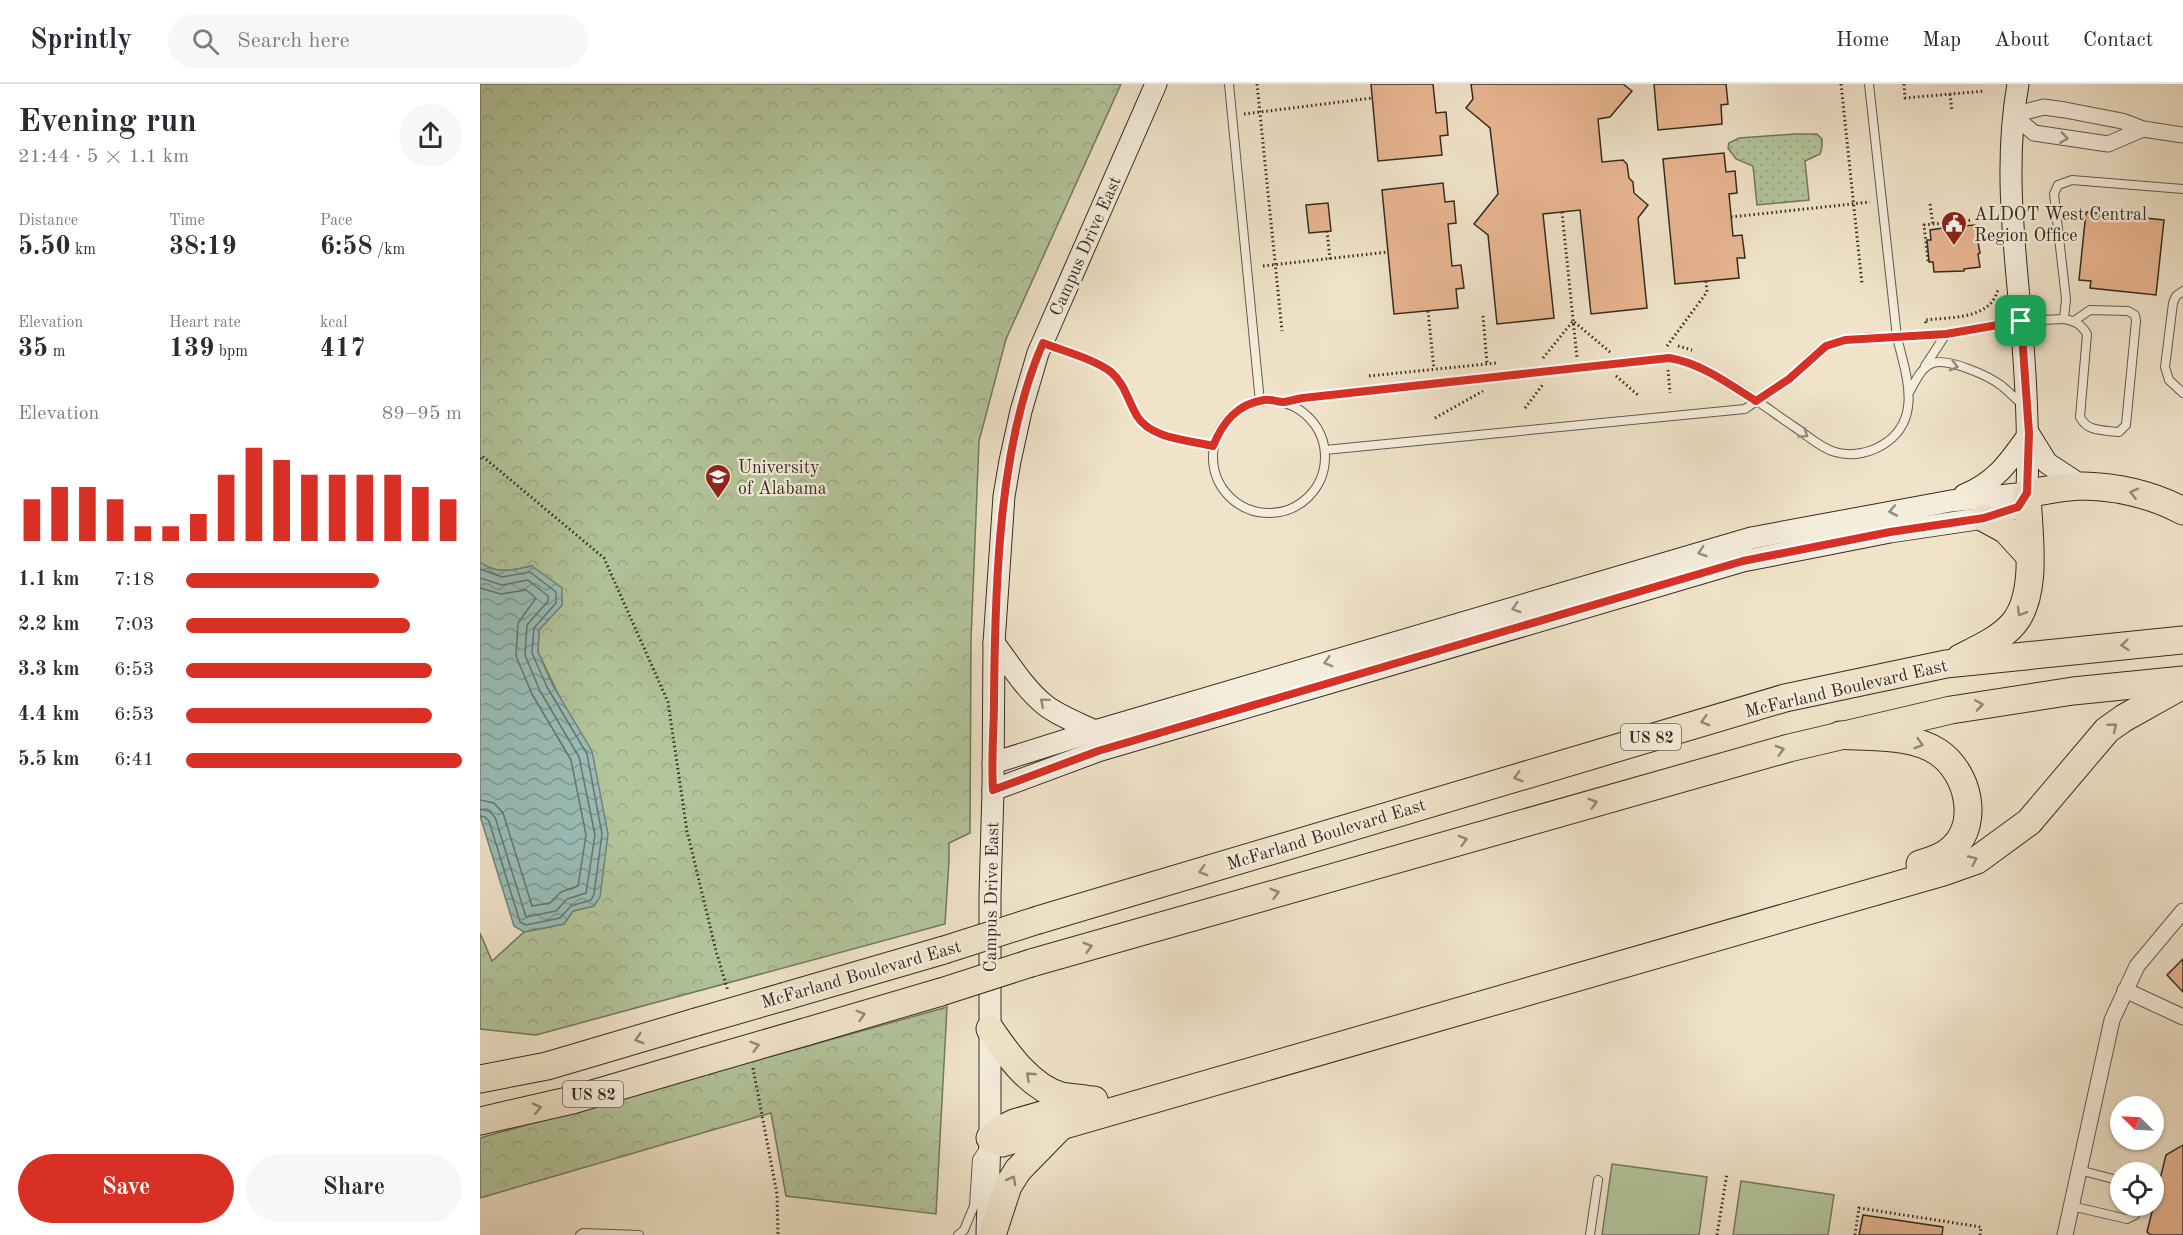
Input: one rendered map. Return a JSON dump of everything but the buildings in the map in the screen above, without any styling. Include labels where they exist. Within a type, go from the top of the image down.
[{"type":"highway","points":[[1946,664],[1983,647],[2013,624],[2025,605],[2030,585],[2027,493],[2082,486],[2162,500],[2183,511]]},
{"type":"highway","points":[[1984,518],[2006,530],[2029,555]]},
{"type":"highway","name":"McFarland Boulevard East","points":[[480,1079],[547,1066],[944,950],[1785,698],[1946,664],[2183,640]]},
{"type":"highway","name":"US 82","points":[[480,1120],[572,1100],[1031,963],[1840,735],[1951,710],[2073,691],[2183,680]]},
{"type":"highway","points":[[990,1138],[1002,1143],[1943,872],[1977,860],[2029,822],[2107,730],[2124,717],[2183,685]]},
{"type":"highway","points":[[990,1138],[1014,1123],[1933,861],[1953,848],[1965,828],[1969,804],[1965,787],[1955,767],[1940,753],[1921,744],[1840,735]]},
{"type":"highway","points":[[990,1029],[1008,1056],[1037,1083],[1060,1096],[1094,1100]]},
{"type":"highway","points":[[992,1235],[1008,1186],[1018,1170],[1062,1125]]},
{"type":"street","name":"Campus Drive East","points":[[987,1235],[990,1138],[990,894],[994,643],[1005,496],[1010,461],[1020,411],[1043,343],[1156,84]]},
{"type":"street","points":[[993,790],[1098,751],[1743,561],[1890,532],[1984,518],[2018,507],[2027,493],[2029,433],[2010,179],[2013,115],[2018,84]]},
{"type":"street","points":[[2013,115],[2044,107],[2122,121],[2143,129],[2183,135]]},
{"type":"street","points":[[2013,115],[2034,133],[2108,144],[2143,129]]},
{"type":"street","points":[[2029,433],[2047,463],[2082,486]]},
{"type":"street","points":[[1950,501],[1977,490],[1995,478],[2010,462],[2029,433]]},
{"type":"street","points":[[993,763],[1095,730],[1751,538],[1950,501],[2027,493]]},
{"type":"street","points":[[994,643],[1025,685],[1045,705],[1068,719],[1095,730]]},
{"type":"street","points":[[2065,1235],[2112,1020],[2137,966],[2183,910]]},
{"type":"street","points":[[2125,990],[2183,1017]]},
{"type":"lane","points":[[1229,84],[1260,402]]},
{"type":"lane","points":[[1283,402],[1669,358],[1686,361],[1718,377],[1826,447],[1854,454],[1879,447],[1900,429],[1907,417],[1910,392],[1897,337],[1869,84]]},
{"type":"lane","points":[[2064,319],[2066,299],[2054,194],[2058,185],[2072,180],[2183,189]]},
{"type":"lane","points":[[2183,291],[2176,296],[2173,303],[2165,366],[2169,380],[2183,393]]},
{"type":"lane","points":[[1325,450],[1744,409],[1789,379],[1826,346],[1845,340],[1927,336],[2021,321],[2064,319],[2074,321],[2087,334],[2080,417],[2084,424],[2093,429],[2119,432],[2126,424],[2135,315],[2128,311],[2090,310],[2074,321]]},
{"type":"lane","points":[[1910,392],[1946,334]]},
{"type":"lane","points":[[1043,343],[1111,372],[1122,384],[1138,417],[1145,426],[1159,433],[1213,446]]},
{"type":"lane","points":[[1921,371],[1932,363],[1948,364],[1982,374],[2002,386],[2027,410]]},
{"type":"lane","points":[[1265,400],[1283,402],[1300,409],[1314,421],[1323,437],[1324,474],[1315,491],[1301,504],[1284,512],[1265,514],[1246,509],[1230,499],[1219,483],[1213,465],[1213,446],[1220,429],[1232,415],[1247,405],[1265,400]]},
{"type":"lane","points":[[958,1235],[964,1230],[975,1206],[977,1159],[990,1138]]},
{"type":"lane","points":[[2078,1170],[2110,1178]]},
{"type":"lane","points":[[1590,1235],[1598,1180]]},
{"type":"lane","points":[[2071,1206],[2110,1215]]},
{"type":"lane","points":[[2114,1216],[2127,1219],[2133,1216]]},
{"type":"lane","points":[[580,1235],[639,1235]]},
{"type":"path","points":[[1257,84],[1282,331]]},
{"type":"path","points":[[1841,84],[1862,284]]},
{"type":"path","points":[[1904,84],[1905,98],[1985,91]]},
{"type":"path","points":[[1950,94],[1952,111]]},
{"type":"path","points":[[1244,114],[1372,98]]},
{"type":"path","points":[[1731,217],[1870,202]]},
{"type":"path","points":[[1930,204],[1933,224]]},
{"type":"path","points":[[1562,212],[1578,366]]},
{"type":"path","points":[[1928,261],[1924,225],[1994,218],[1993,214]]},
{"type":"path","points":[[1327,231],[1330,259]]},
{"type":"path","points":[[1263,266],[1388,252]]},
{"type":"path","points":[[1667,346],[1707,292],[1706,281]]},
{"type":"path","points":[[1927,336],[1925,320],[1976,314],[1990,304],[1999,286]]},
{"type":"path","points":[[1428,311],[1434,369]]},
{"type":"path","points":[[1483,316],[1487,363]]},
{"type":"path","points":[[1573,321],[1610,352]]},
{"type":"path","points":[[1543,358],[1573,321]]},
{"type":"path","points":[[1369,376],[1496,363]]},
{"type":"path","points":[[1613,374],[1639,396]]},
{"type":"path","points":[[1525,408],[1546,381]]},
{"type":"path","points":[[1435,418],[1484,391]]},
{"type":"path","points":[[480,459],[482,456],[604,558],[668,702],[687,831],[716,951],[729,994]]},
{"type":"path","points":[[750,1058],[777,1194],[778,1235]]},
{"type":"path","points":[[1717,1235],[1727,1173]]},
{"type":"path","points":[[1855,1235],[1859,1208],[1981,1227],[1980,1235]]},
{"type":"green space","points":[[480,84],[1121,84],[1006,339],[979,441],[971,640],[970,833],[949,843],[945,924],[536,1035],[480,1029],[480,933],[492,961],[524,932],[564,924],[573,911],[594,906],[562,702],[538,652],[539,630],[562,605],[532,566],[499,570],[480,562]]},
{"type":"green space","points":[[1817,134],[1822,139],[1820,154],[1805,161],[1809,200],[1757,205],[1753,166],[1736,159],[1728,148],[1729,143],[1739,138]]},
{"type":"green space","points":[[947,1007],[936,1214],[786,1196],[771,1113],[480,1198],[480,1138]]},
{"type":"green space","points":[[1612,1164],[1707,1177],[1699,1235],[1602,1235]]},
{"type":"green space","points":[[1741,1181],[1834,1195],[1828,1235],[1733,1235]]},
{"type":"water","points":[[480,562],[499,570],[532,566],[562,588],[562,605],[539,630],[538,652],[552,684],[592,751],[608,834],[600,897],[594,906],[573,911],[564,924],[524,932],[514,926],[480,816]]},
{"type":"place","name":"ALDOT West Central Region Office","points":[[1954,247]]},
{"type":"place","name":"University of Alabama","points":[[718,500]]},
{"type":"route","points":[[2021,321],[2029,433],[2027,493],[2018,507],[1984,518],[1890,532],[1743,561],[1098,751],[993,790],[994,643],[1005,496],[1020,411],[1043,343],[1111,372],[1122,384],[1138,417],[1145,426],[1159,433],[1213,446],[1220,429],[1232,415],[1247,405],[1265,400],[1283,402],[1669,358],[1686,361],[1718,377],[1756,401],[1789,379],[1826,346],[1845,340],[1946,334],[2021,321]]}]
